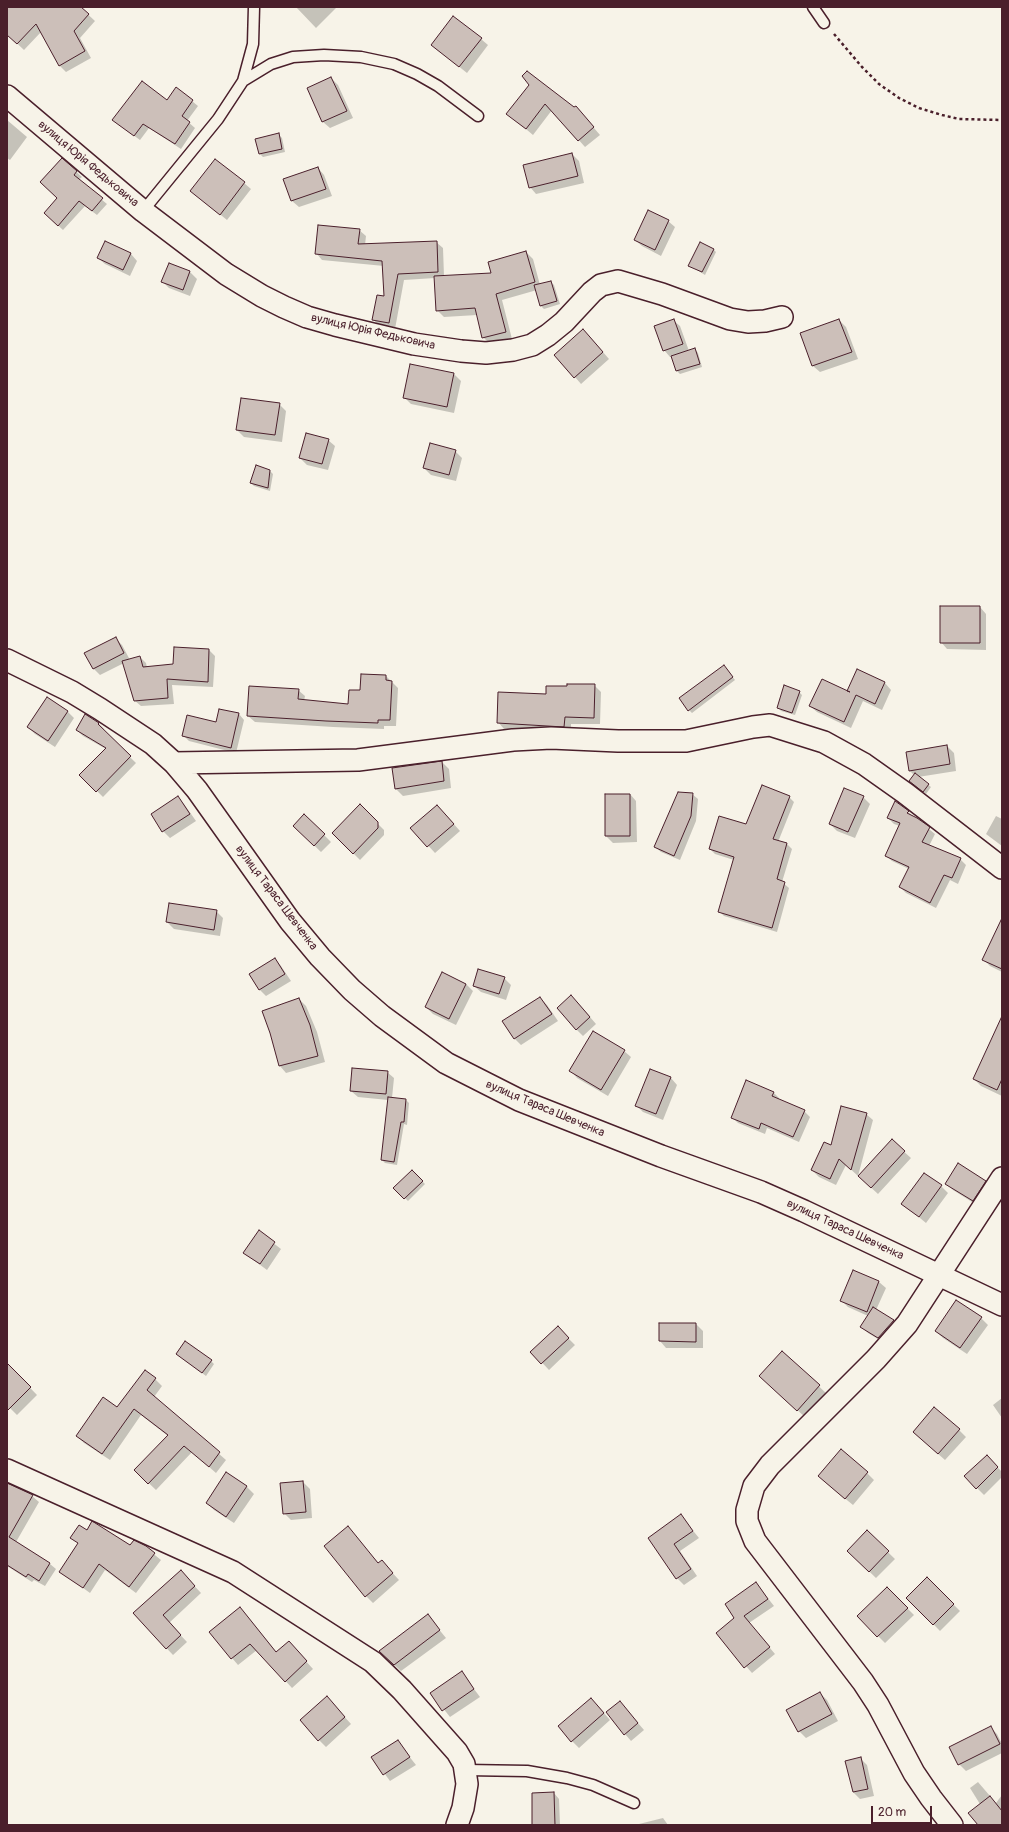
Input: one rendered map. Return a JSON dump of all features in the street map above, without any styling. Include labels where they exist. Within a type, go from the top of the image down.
[{"type":"street","name":"вулиця Юрія Федьковича","points":[[7,96],[143,211],[226,274],[262,296],[296,312],[335,326],[414,344],[461,352],[486,353],[513,350],[532,345],[548,335],[564,322],[592,292],[601,285],[618,281],[662,294],[730,319],[748,322],[766,321],[782,317]]},
{"type":"street","name":"вулиця Тараса Шевченка","points":[[7,660],[29,670],[100,709],[153,744],[174,763],[197,790],[290,921],[320,957],[352,990],[382,1016],[428,1051],[465,1073],[519,1100],[661,1156],[768,1195],[848,1230],[1002,1305]]},
{"type":"street","points":[[174,763],[358,760],[514,740],[551,738],[618,741],[686,741],[752,727],[770,725],[824,742],[864,764],[905,793],[1002,868]]},
{"type":"street","points":[[952,1825],[914,1773],[878,1705],[863,1682],[761,1550],[750,1532],[747,1521],[750,1498],[754,1486],[761,1476],[894,1340],[918,1308],[1002,1178]]},
{"type":"street","points":[[7,1470],[233,1572],[373,1662],[402,1690],[457,1752],[466,1770],[465,1797],[457,1825]]},
{"type":"lane","points":[[143,211],[218,119],[243,81],[253,44],[254,7]]},
{"type":"lane","points":[[813,7],[824,23]]},
{"type":"lane","points":[[243,81],[271,64],[293,57],[324,54],[361,57],[394,64],[417,74],[438,86],[478,116]]},
{"type":"lane","points":[[466,1770],[527,1771],[567,1778],[593,1785],[634,1803]]},
{"type":"path","points":[[824,23],[862,67],[879,84],[899,98],[919,108],[953,117],[980,120],[1002,120]]},
{"type":"building","points":[[7,7],[81,7],[89,14],[74,31],[85,51],[59,66],[36,24],[17,44],[7,35]]},
{"type":"building","points":[[453,16],[482,38],[459,67],[431,45]]},
{"type":"building","points":[[527,71],[574,107],[576,106],[594,127],[578,141],[545,104],[526,129],[506,114],[529,85],[522,76]]},
{"type":"building","points":[[331,77],[347,111],[322,122],[307,88]]},
{"type":"building","points":[[142,81],[167,100],[176,87],[193,100],[182,116],[190,122],[175,144],[143,124],[134,136],[112,120]]},
{"type":"building","points":[[279,133],[282,149],[259,154],[255,139]]},
{"type":"building","points":[[572,153],[578,176],[529,188],[523,165]]},
{"type":"building","points":[[62,158],[77,171],[74,175],[103,198],[92,211],[79,201],[58,226],[44,213],[57,198],[40,182]]},
{"type":"building","points":[[215,159],[245,182],[220,215],[190,191]]},
{"type":"building","points":[[318,167],[326,189],[291,201],[283,179]]},
{"type":"building","points":[[648,210],[669,220],[655,250],[634,240]]},
{"type":"building","points":[[318,225],[360,229],[358,244],[437,241],[438,272],[398,274],[389,323],[372,320],[377,295],[384,296],[382,261],[315,254]]},
{"type":"building","points":[[105,241],[131,253],[123,270],[97,258]]},
{"type":"building","points":[[700,242],[714,249],[702,272],[688,266]]},
{"type":"building","points":[[526,251],[535,282],[496,294],[506,332],[482,338],[475,308],[436,311],[434,276],[491,273],[488,262]]},
{"type":"building","points":[[169,263],[190,271],[183,290],[161,282]]},
{"type":"building","points":[[551,281],[557,301],[540,306],[534,285]]},
{"type":"building","points":[[674,319],[683,344],[663,351],[654,326]]},
{"type":"building","points":[[839,319],[852,352],[812,366],[800,333]]},
{"type":"building","points":[[583,329],[603,352],[574,378],[554,355]]},
{"type":"building","points":[[695,348],[700,364],[676,371],[671,356]]},
{"type":"building","points":[[410,364],[454,373],[447,407],[403,398]]},
{"type":"building","points":[[241,398],[280,403],[275,435],[236,430]]},
{"type":"building","points":[[306,433],[329,439],[322,464],[299,458]]},
{"type":"building","points":[[430,443],[456,450],[449,475],[423,468]]},
{"type":"building","points":[[256,465],[270,470],[268,488],[250,483]]},
{"type":"building","points":[[940,606],[980,606],[980,643],[940,643]]},
{"type":"building","points":[[116,637],[124,653],[93,669],[84,653]]},
{"type":"building","points":[[174,647],[209,649],[208,682],[167,679],[168,698],[134,701],[122,661],[140,656],[143,667],[173,664]]},
{"type":"building","points":[[724,665],[733,677],[688,711],[679,698]]},
{"type":"building","points":[[857,669],[885,682],[875,704],[856,695],[844,722],[809,706],[822,679],[847,691]]},
{"type":"building","points":[[361,674],[386,675],[386,680],[392,681],[390,720],[378,720],[378,723],[247,716],[249,686],[299,689],[298,699],[348,704],[349,690],[360,690]]},
{"type":"building","points":[[567,684],[595,684],[594,718],[565,717],[564,727],[497,723],[498,692],[546,694],[546,686],[567,686]]},
{"type":"building","points":[[784,685],[800,691],[792,713],[777,708]]},
{"type":"building","points":[[47,697],[68,711],[48,741],[27,727]]},
{"type":"building","points":[[219,709],[239,713],[231,748],[182,736],[187,715],[216,722]]},
{"type":"building","points":[[85,714],[99,723],[98,724],[131,756],[96,792],[79,775],[106,748],[76,730]]},
{"type":"building","points":[[947,745],[950,764],[909,771],[906,752]]},
{"type":"building","points":[[442,761],[444,781],[395,789],[392,768]]},
{"type":"building","points":[[915,773],[929,784],[923,792],[909,781]]},
{"type":"building","points":[[762,785],[790,796],[773,839],[787,843],[777,879],[785,882],[772,928],[718,912],[734,857],[709,849],[719,816],[746,824]]},
{"type":"building","points":[[844,788],[864,796],[848,832],[829,824]]},
{"type":"building","points":[[678,792],[693,793],[691,816],[674,856],[654,847]]},
{"type":"building","points":[[605,794],[630,794],[630,836],[605,836]]},
{"type":"building","points":[[178,796],[190,814],[162,832],[151,814]]},
{"type":"building","points":[[895,801],[909,811],[907,813],[930,827],[922,842],[961,858],[952,878],[944,875],[930,903],[899,887],[909,867],[885,856],[900,823],[887,818]]},
{"type":"building","points":[[360,804],[378,822],[378,828],[353,854],[332,833]]},
{"type":"building","points":[[437,805],[454,824],[427,847],[410,828]]},
{"type":"building","points":[[304,814],[325,834],[314,846],[293,826]]},
{"type":"building","points":[[169,903],[217,910],[214,930],[166,922]]},
{"type":"building","points":[[1002,918],[1002,969],[982,960]]},
{"type":"building","points":[[275,958],[285,974],[259,990],[249,974]]},
{"type":"building","points":[[478,969],[505,977],[499,994],[473,986]]},
{"type":"building","points":[[442,972],[466,984],[449,1019],[425,1007]]},
{"type":"building","points":[[571,995],[590,1017],[576,1030],[557,1008]]},
{"type":"building","points":[[540,997],[552,1014],[514,1039],[502,1021]]},
{"type":"building","points":[[299,998],[310,1025],[318,1056],[279,1066],[262,1011]]},
{"type":"building","points":[[1002,1016],[1002,1079],[997,1090],[973,1079]]},
{"type":"building","points":[[593,1031],[625,1050],[601,1090],[569,1071]]},
{"type":"building","points":[[352,1068],[388,1071],[386,1094],[350,1091]]},
{"type":"building","points":[[650,1069],[671,1077],[656,1114],[635,1106]]},
{"type":"building","points":[[746,1080],[774,1092],[772,1096],[805,1110],[793,1137],[761,1123],[759,1129],[731,1118]]},
{"type":"building","points":[[388,1097],[406,1099],[404,1122],[401,1122],[394,1162],[381,1160]]},
{"type":"building","points":[[841,1106],[867,1113],[851,1170],[839,1159],[830,1179],[811,1170],[824,1142],[831,1145]]},
{"type":"building","points":[[892,1139],[905,1151],[871,1188],[858,1176]]},
{"type":"building","points":[[958,1163],[986,1181],[973,1201],[945,1184]]},
{"type":"building","points":[[412,1170],[423,1181],[404,1199],[393,1188]]},
{"type":"building","points":[[924,1173],[942,1185],[919,1217],[901,1204]]},
{"type":"building","points":[[259,1230],[275,1242],[260,1264],[243,1253]]},
{"type":"building","points":[[853,1270],[879,1281],[867,1312],[840,1301]]},
{"type":"building","points":[[956,1300],[982,1317],[960,1348],[935,1331]]},
{"type":"building","points":[[873,1307],[894,1320],[878,1338],[860,1327]]},
{"type":"building","points":[[659,1323],[696,1323],[696,1342],[659,1341]]},
{"type":"building","points":[[558,1326],[569,1338],[541,1364],[530,1352]]},
{"type":"building","points":[[185,1341],[212,1360],[202,1373],[176,1354]]},
{"type":"building","points":[[782,1351],[820,1385],[797,1411],[759,1376]]},
{"type":"building","points":[[7,1363],[31,1387],[7,1411]]},
{"type":"building","points":[[145,1370],[156,1378],[147,1390],[220,1452],[209,1467],[184,1446],[148,1484],[134,1470],[168,1435],[134,1409],[102,1454],[76,1436],[103,1397],[117,1407]]},
{"type":"building","points":[[934,1407],[960,1429],[938,1454],[913,1432]]},
{"type":"building","points":[[841,1449],[868,1472],[845,1499],[818,1476]]},
{"type":"building","points":[[987,1455],[998,1467],[976,1489],[964,1476]]},
{"type":"building","points":[[226,1472],[247,1486],[226,1517],[206,1503]]},
{"type":"building","points":[[303,1481],[306,1512],[283,1514],[280,1483]]},
{"type":"building","points":[[7,1483],[33,1495],[9,1537],[50,1563],[39,1581],[28,1574],[26,1577],[7,1565]]},
{"type":"building","points":[[681,1514],[693,1531],[674,1544],[691,1569],[676,1579],[648,1538]]},
{"type":"building","points":[[92,1521],[130,1545],[134,1540],[146,1546],[155,1553],[129,1587],[99,1564],[83,1588],[59,1572],[78,1543],[70,1538],[79,1525],[87,1530]]},
{"type":"building","points":[[348,1526],[378,1563],[382,1560],[393,1573],[365,1597],[324,1546]]},
{"type":"building","points":[[867,1530],[889,1551],[869,1572],[847,1551]]},
{"type":"building","points":[[181,1570],[195,1586],[163,1615],[181,1635],[166,1649],[133,1613]]},
{"type":"building","points":[[927,1577],[954,1604],[933,1625],[906,1598]]},
{"type":"building","points":[[756,1582],[768,1599],[744,1616],[770,1647],[744,1668],[716,1633],[734,1618],[725,1604]]},
{"type":"building","points":[[887,1587],[908,1608],[877,1637],[857,1616]]},
{"type":"building","points":[[240,1607],[276,1652],[289,1641],[307,1661],[285,1682],[250,1644],[231,1659],[209,1632]]},
{"type":"building","points":[[428,1614],[440,1630],[394,1665],[379,1651]]},
{"type":"building","points":[[462,1671],[474,1689],[442,1711],[430,1693]]},
{"type":"building","points":[[820,1692],[832,1714],[798,1732],[786,1710]]},
{"type":"building","points":[[327,1696],[345,1717],[318,1741],[300,1720]]},
{"type":"building","points":[[591,1698],[604,1713],[571,1742],[558,1726]]},
{"type":"building","points":[[620,1701],[638,1723],[624,1735],[606,1712]]},
{"type":"building","points":[[991,1726],[1000,1744],[958,1765],[949,1747]]},
{"type":"building","points":[[398,1740],[410,1757],[383,1775],[371,1757]]},
{"type":"building","points":[[861,1757],[868,1789],[853,1792],[845,1761]]},
{"type":"building","points":[[554,1792],[555,1825],[532,1825],[532,1793]]},
{"type":"building","points":[[990,1796],[1002,1811],[1002,1825],[978,1825],[968,1813]]}]
